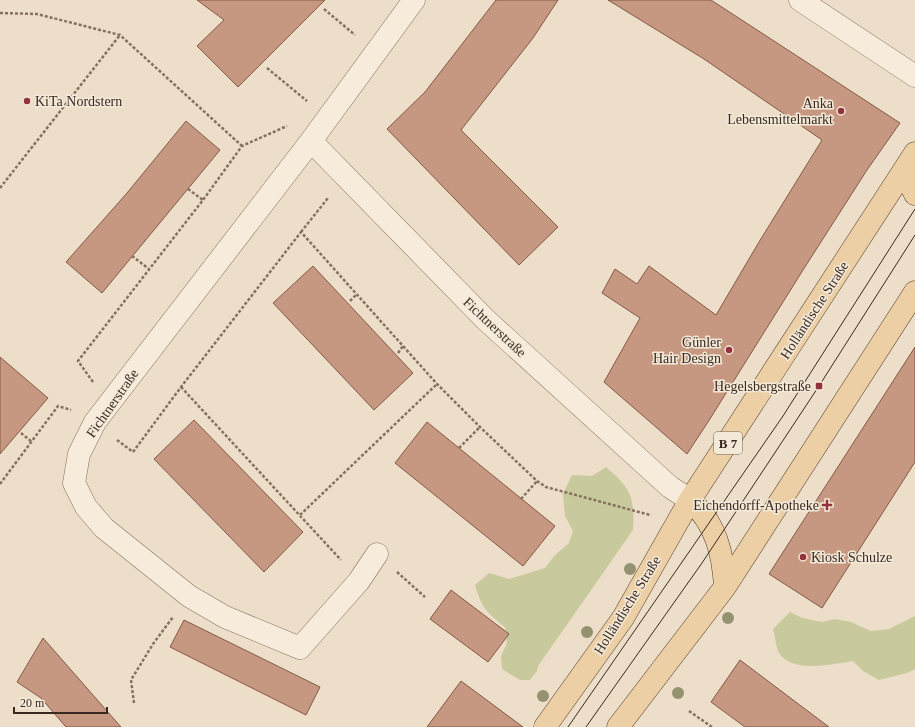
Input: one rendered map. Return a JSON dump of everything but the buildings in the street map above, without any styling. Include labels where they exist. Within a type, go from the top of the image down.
[{"type":"main road","name":"Holländische Straße","points":[[913,156],[911,181],[915,194]]},
{"type":"main road","name":"Holländische Straße","points":[[545,727],[623,618],[690,500],[913,156]]},
{"type":"main road","points":[[618,727],[725,586],[915,292]]},
{"type":"main road","points":[[690,500],[701,510],[713,531],[721,554],[725,586]]},
{"type":"street","name":"Fichtnerstraße","points":[[377,554],[359,581],[300,648],[225,617],[189,596],[104,528],[86,507],[74,482],[79,454],[95,422],[311,141],[414,0]]},
{"type":"street","points":[[800,0],[915,76]]},
{"type":"street","name":"Fichtnerstraße","points":[[311,141],[486,320],[670,486],[690,500]]},
{"type":"path","points":[[324,9],[357,37]]},
{"type":"path","points":[[0,13],[36,14],[120,35],[242,146]]},
{"type":"path","points":[[0,188],[120,35]]},
{"type":"path","points":[[267,68],[310,104]]},
{"type":"path","points":[[97,388],[78,361],[203,200],[242,146],[291,124]]},
{"type":"path","points":[[133,452],[301,232],[346,176]]},
{"type":"path","points":[[188,189],[203,200]]},
{"type":"path","points":[[301,232],[438,384],[480,428],[537,481],[546,487],[650,515]]},
{"type":"path","points":[[132,256],[149,269]]},
{"type":"path","points":[[350,302],[357,294]]},
{"type":"path","points":[[398,353],[403,346]]},
{"type":"path","points":[[300,515],[438,384]]},
{"type":"path","points":[[181,388],[300,515],[359,581]]},
{"type":"path","points":[[0,484],[58,406],[77,411]]},
{"type":"path","points":[[459,448],[480,428]]},
{"type":"path","points":[[21,433],[32,442]]},
{"type":"path","points":[[521,499],[537,481]]},
{"type":"path","points":[[377,554],[425,597]]},
{"type":"path","points":[[134,703],[131,680],[152,644],[189,596]]},
{"type":"path","points":[[689,711],[712,727]]},
{"type":"green space","points":[[606,467],[621,481],[630,494],[633,510],[633,530],[538,666],[537,671],[530,680],[520,680],[502,669],[501,656],[507,643],[505,627],[494,618],[482,604],[475,585],[489,573],[509,579],[545,568],[555,555],[569,543],[573,531],[565,516],[563,494],[572,475],[592,476]]},
{"type":"green space","points":[[790,612],[802,618],[822,622],[835,619],[851,622],[871,631],[889,629],[915,616],[915,669],[907,673],[879,680],[863,671],[853,661],[814,666],[794,664],[785,659],[779,653],[773,629]]},
{"type":"tram line","points":[[568,727],[783,416],[915,209]]},
{"type":"tram line","points":[[586,727],[702,563],[819,386],[915,235]]},
{"type":"place","name":"KiTa Nordstern","points":[[27,101]]},
{"type":"place","name":"Anka Lebensmittelmarkt","points":[[841,111]]},
{"type":"place","name":"Günler Hair Design","points":[[729,350]]},
{"type":"place","name":"Hegelsbergstraße","points":[[819,386]]},
{"type":"place","name":"Eichendorff-Apotheke","points":[[827,505]]},
{"type":"place","name":"Kiosk Schulze","points":[[803,557]]}]
